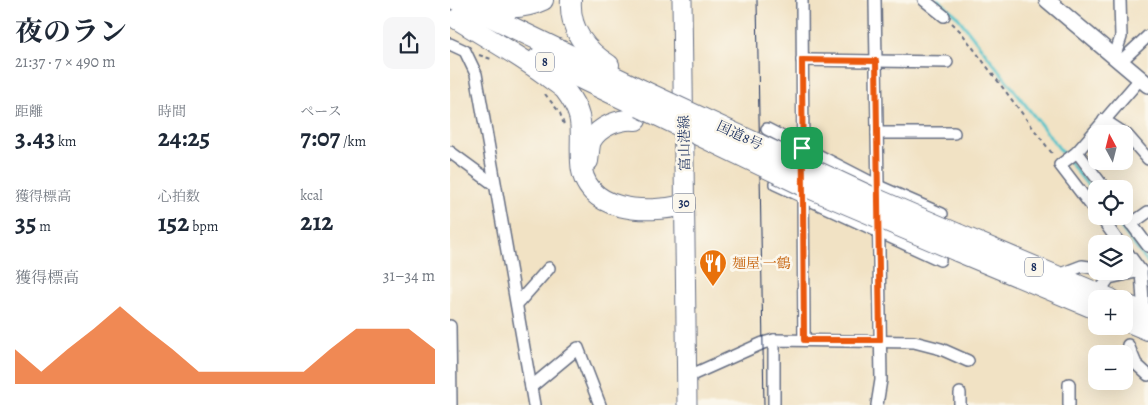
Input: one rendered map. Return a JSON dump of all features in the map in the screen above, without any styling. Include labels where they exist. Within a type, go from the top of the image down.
[{"type":"highway","points":[[476,0],[503,8],[529,7],[543,0]]},
{"type":"highway","points":[[571,0],[574,30],[587,48],[606,63],[642,101],[740,146]]},
{"type":"highway","points":[[454,12],[564,89],[580,114],[581,163],[588,185],[608,204],[636,210],[666,210],[684,205]]},
{"type":"highway","name":"8","points":[[454,12],[642,101]]},
{"type":"highway","points":[[642,101],[740,146]]},
{"type":"highway","points":[[642,101],[626,118],[609,125],[591,140],[588,160],[594,182],[610,194],[636,199],[664,199],[684,205]]},
{"type":"highway","name":"国道8号","points":[[740,146],[952,248],[1088,295]]},
{"type":"highway","name":"国道8号","points":[[952,248],[1056,276],[1088,293]]},
{"type":"highway","points":[[1133,306],[1146,308]]},
{"type":"highway","points":[[1133,324],[1148,330]]},
{"type":"main road","name":"富山港線","points":[[682,0],[688,405]]},
{"type":"street","points":[[802,0],[804,340]]},
{"type":"street","points":[[875,0],[881,380],[877,405]]},
{"type":"street","points":[[924,0],[944,16]]},
{"type":"street","points":[[1047,0],[1144,82],[1104,120],[1077,152],[1060,165],[1088,202]]},
{"type":"street","points":[[1117,60],[1121,37],[1120,0]]},
{"type":"street","points":[[1117,60],[1148,36]]},
{"type":"street","points":[[450,44],[465,51],[476,74],[534,405]]},
{"type":"street","points":[[802,60],[947,62]]},
{"type":"street","points":[[1104,120],[1127,135],[1148,159]]},
{"type":"street","points":[[767,129],[878,186],[942,214]]},
{"type":"street","points":[[877,133],[954,133]]},
{"type":"street","points":[[1077,152],[1098,180]]},
{"type":"street","points":[[452,156],[496,185]]},
{"type":"street","points":[[775,184],[878,232],[952,248]]},
{"type":"street","points":[[1133,217],[1148,212]]},
{"type":"street","points":[[1132,225],[1148,246]]},
{"type":"street","points":[[1056,276],[1082,266],[1088,267]]},
{"type":"street","points":[[1133,266],[1141,271]]},
{"type":"street","points":[[517,304],[549,268]]},
{"type":"street","points":[[1104,290],[1104,285],[1109,278],[1141,271]]},
{"type":"street","points":[[1141,271],[1146,308]]},
{"type":"street","points":[[450,326],[451,405]]},
{"type":"street","points":[[774,340],[774,405]]},
{"type":"street","points":[[687,377],[736,354],[774,340],[880,340],[914,342],[941,349],[968,361]]},
{"type":"street","points":[[531,386],[578,348],[600,405]]},
{"type":"street","points":[[1133,357],[1136,364],[1148,375]]},
{"type":"street","points":[[1069,384],[1069,405]]},
{"type":"path","points":[[944,16],[961,32],[1060,165]]},
{"type":"waterway","points":[[938,0],[956,15],[1065,156]]},
{"type":"waterway","points":[[1069,161],[1088,186]]},
{"type":"waterway","points":[[1119,225],[1148,263]]},
{"type":"tram line","points":[[757,0],[764,405]]},
{"type":"place","name":"麺屋 一鶴","points":[[713,287]]},
{"type":"route","points":[[802,60],[876,61],[880,340],[804,340],[802,148],[802,60]]}]
